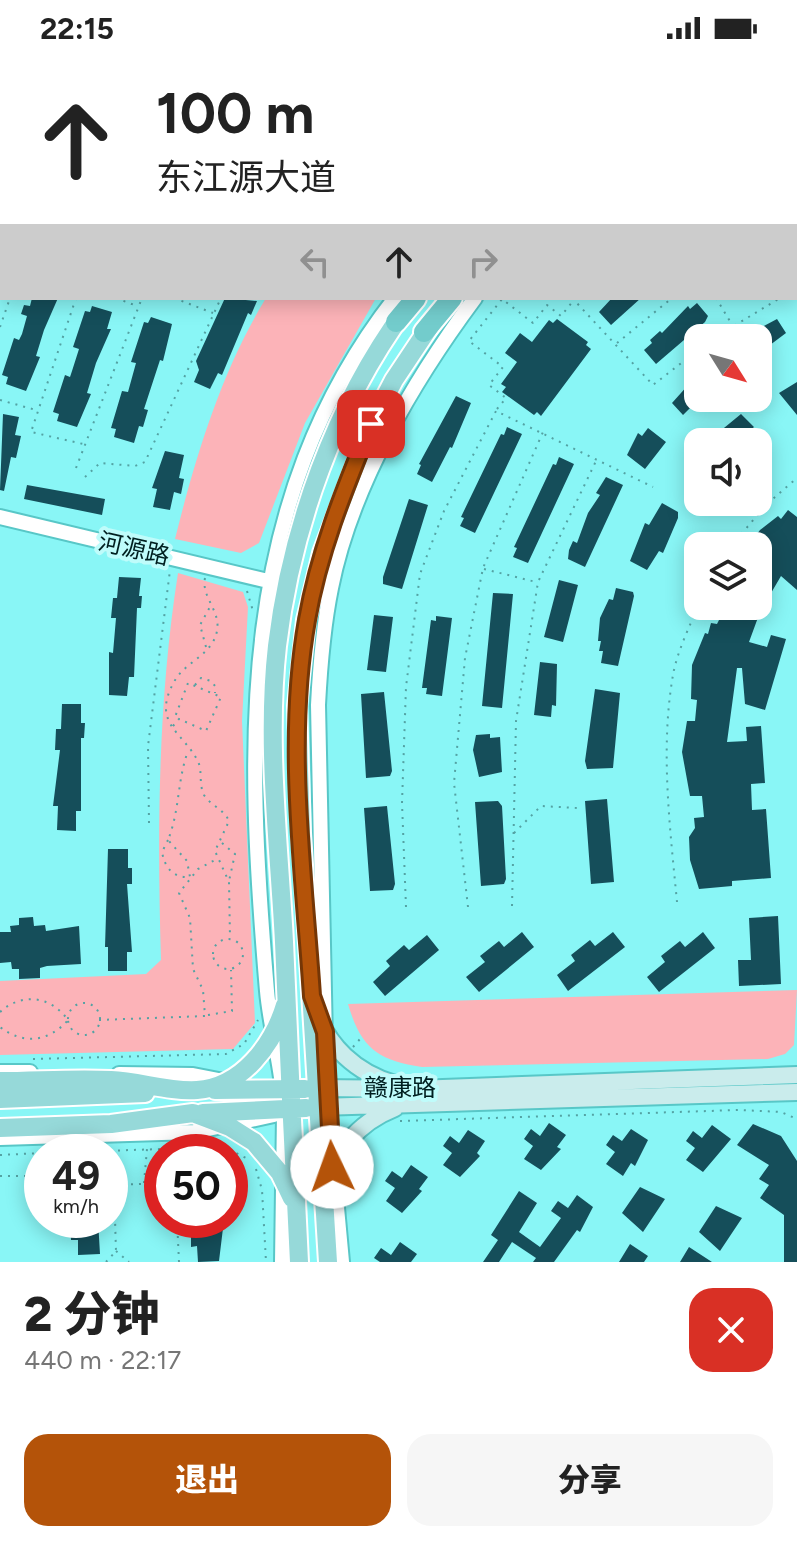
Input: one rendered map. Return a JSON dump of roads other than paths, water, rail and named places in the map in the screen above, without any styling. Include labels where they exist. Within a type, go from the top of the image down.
[{"type":"highway","points":[[396,322],[413,300]]},
{"type":"highway","points":[[424,332],[452,300]]},
{"type":"main road","points":[[299,1262],[286,1089],[286,994],[274,710],[279,633],[313,492],[368,364],[396,322]]},
{"type":"main road","points":[[328,1262],[324,1107],[312,996],[297,706],[306,620],[322,553],[344,490],[383,402],[424,332]]},
{"type":"main road","points":[[195,1091],[226,1082],[258,1057],[275,1031],[286,994]]},
{"type":"main road","points":[[312,996],[325,1032],[343,1055],[385,1081],[416,1089]]},
{"type":"main road","name":"赣康路","points":[[2,1115],[195,1091],[416,1089],[797,1075]]},
{"type":"main road","name":"赣康路","points":[[2,1115],[287,1111],[324,1107],[797,1092]]},
{"type":"main road","points":[[325,1216],[326,1191],[334,1163],[361,1127],[405,1105]]},
{"type":"main road","points":[[193,1113],[230,1127],[264,1151],[283,1178],[297,1224]]},
{"type":"street","points":[[0,1072],[193,1075],[286,1089],[266,966],[254,699],[268,581],[294,488],[327,408],[353,358],[394,300]]},
{"type":"street","points":[[322,1088],[325,1032],[318,705],[331,587],[356,508],[410,390],[474,300]]},
{"type":"street","name":"河源路","points":[[0,517],[268,581]]},
{"type":"street","points":[[324,1107],[334,1163],[342,1262]]},
{"type":"street","points":[[2,1115],[194,1132],[230,1127],[287,1111],[282,1262]]}]
